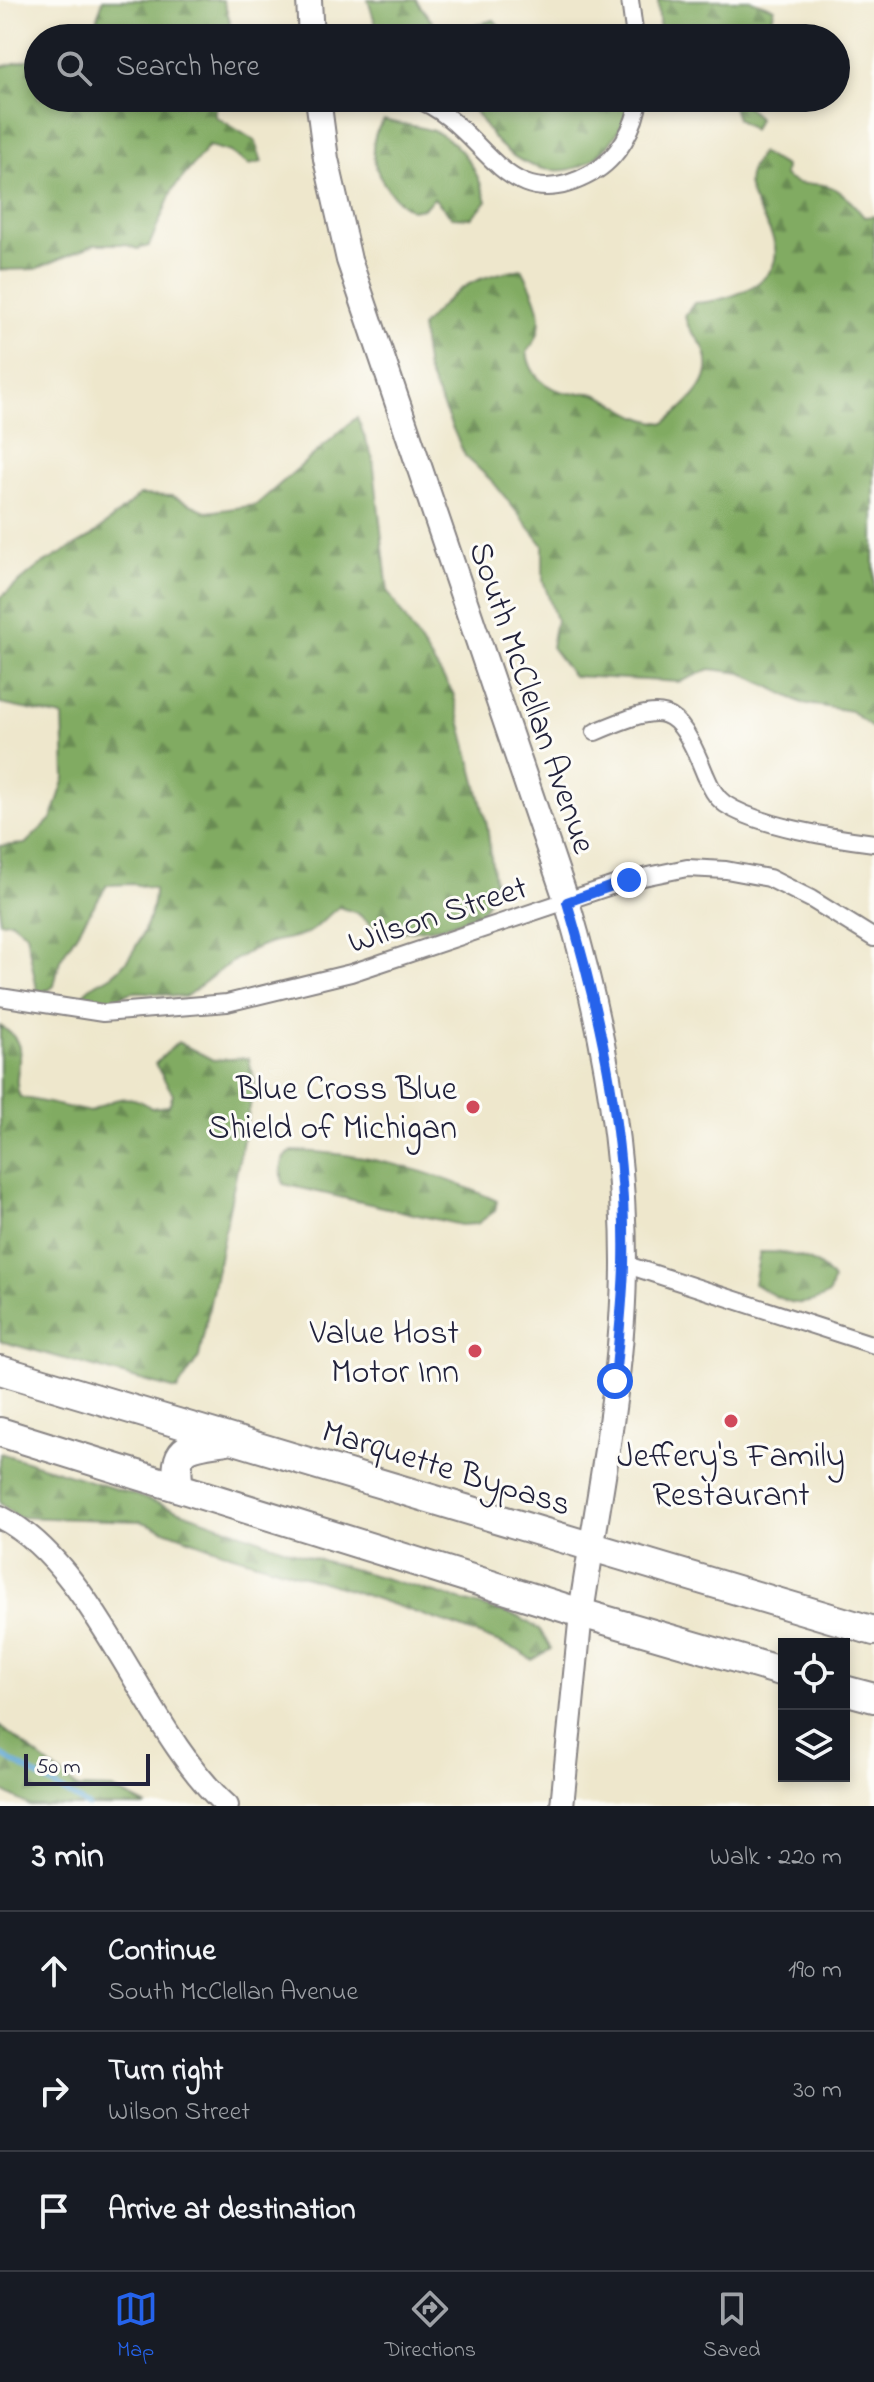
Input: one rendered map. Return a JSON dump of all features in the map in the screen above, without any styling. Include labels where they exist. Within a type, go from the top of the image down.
[{"type":"highway","name":"Marquette Bypass","points":[[0,1370],[874,1631]]},
{"type":"highway","points":[[0,1432],[581,1613],[778,1670]]},
{"type":"highway","points":[[179,1488],[176,1468],[178,1457],[185,1450],[231,1439]]},
{"type":"highway","points":[[850,1692],[874,1698]]},
{"type":"main road","points":[[309,0],[310,24]]},
{"type":"main road","name":"South McClellan Avenue","points":[[320,112],[349,260],[567,902],[590,981],[608,1060],[619,1157],[624,1264],[615,1381],[581,1613]]},
{"type":"street","points":[[630,0],[633,24]]},
{"type":"street","points":[[446,112],[492,163],[514,179],[550,188],[577,182],[600,169],[631,129],[635,112]]},
{"type":"street","points":[[595,732],[645,711],[663,713],[678,721],[689,736],[713,793],[726,805],[789,828],[874,843]]},
{"type":"street","name":"Wilson Street","points":[[0,997],[103,1013],[227,1003],[351,973],[629,880],[687,868],[726,870],[769,878],[811,899],[874,938]]},
{"type":"street","points":[[624,1264],[874,1345]]},
{"type":"street","points":[[0,1517],[35,1540],[69,1580],[193,1768],[227,1806]]},
{"type":"street","name":"South McClellan Avenue","points":[[562,1806],[581,1613]]},
{"type":"green space","points":[[103,0],[223,0],[230,21],[230,24],[95,24]]},
{"type":"green space","points":[[368,0],[416,0],[434,24],[376,24]]},
{"type":"green space","points":[[658,0],[751,0],[774,8],[772,24],[659,24]]},
{"type":"green space","points":[[24,61],[24,112],[215,112],[215,116],[255,141],[262,162],[249,165],[230,152],[209,146],[173,189],[149,246],[138,249],[124,244],[95,244],[36,269],[0,270],[0,67]]},
{"type":"green space","points":[[476,112],[626,112],[623,122],[603,151],[585,164],[573,168],[547,170],[534,166],[521,161],[494,138]]},
{"type":"green space","points":[[735,112],[752,112],[758,119],[753,130],[737,119]]},
{"type":"green space","points":[[384,120],[434,131],[457,146],[475,172],[487,201],[471,218],[452,217],[434,198],[424,208],[411,210],[391,193],[377,170],[374,157],[373,144]]},
{"type":"green space","points":[[761,153],[785,166],[784,176],[791,180],[833,188],[864,217],[874,216],[874,730],[851,711],[802,703],[742,673],[710,669],[680,682],[573,676],[551,647],[556,620],[543,580],[543,545],[493,482],[465,456],[427,371],[421,327],[465,286],[489,276],[522,269],[539,311],[538,332],[527,352],[531,368],[540,380],[560,391],[595,394],[635,415],[665,423],[698,391],[707,372],[704,349],[685,316],[694,303],[722,299],[752,287],[772,267],[776,254],[773,239],[748,183],[751,169]]},
{"type":"green space","points":[[357,417],[373,459],[388,592],[453,693],[487,825],[495,888],[481,913],[442,927],[391,933],[373,926],[357,913],[339,907],[315,929],[258,947],[185,997],[134,992],[100,1004],[81,997],[120,968],[135,948],[151,911],[154,889],[134,884],[107,885],[60,960],[54,986],[46,992],[37,990],[26,933],[11,921],[0,922],[0,846],[25,844],[52,818],[65,778],[63,717],[0,704],[0,598],[39,566],[92,536],[140,495],[172,496],[208,512],[256,505]]},
{"type":"green space","points":[[0,1026],[17,1042],[17,1087],[20,1097],[90,1112],[128,1098],[151,1108],[169,1106],[173,1094],[155,1064],[178,1042],[213,1060],[248,1058],[255,1081],[199,1357],[177,1390],[0,1341]]},
{"type":"green space","points":[[293,1151],[371,1159],[424,1172],[497,1201],[495,1211],[477,1224],[461,1225],[283,1184],[283,1161]]},
{"type":"green space","points":[[760,1252],[791,1254],[819,1266],[833,1280],[829,1294],[808,1302],[791,1302],[754,1284]]},
{"type":"green space","points":[[0,1453],[138,1496],[300,1554],[519,1617],[540,1630],[551,1649],[532,1660],[517,1650],[461,1628],[230,1554],[140,1521],[17,1517],[0,1503]]},
{"type":"green space","points":[[0,1726],[78,1788],[113,1789],[147,1806],[30,1806],[0,1790]]},
{"type":"waterway","points":[[0,1754],[88,1806]]},
{"type":"place","name":"Blue Cross Blue Shield of Michigan","points":[[473,1107]]},
{"type":"place","name":"Value Host Motor Inn","points":[[475,1351]]},
{"type":"place","name":"Jeffery's Family Restaurant","points":[[731,1421]]},
{"type":"route","points":[[615,1381],[624,1264],[619,1157],[608,1060],[590,981],[567,902],[629,880]]}]
